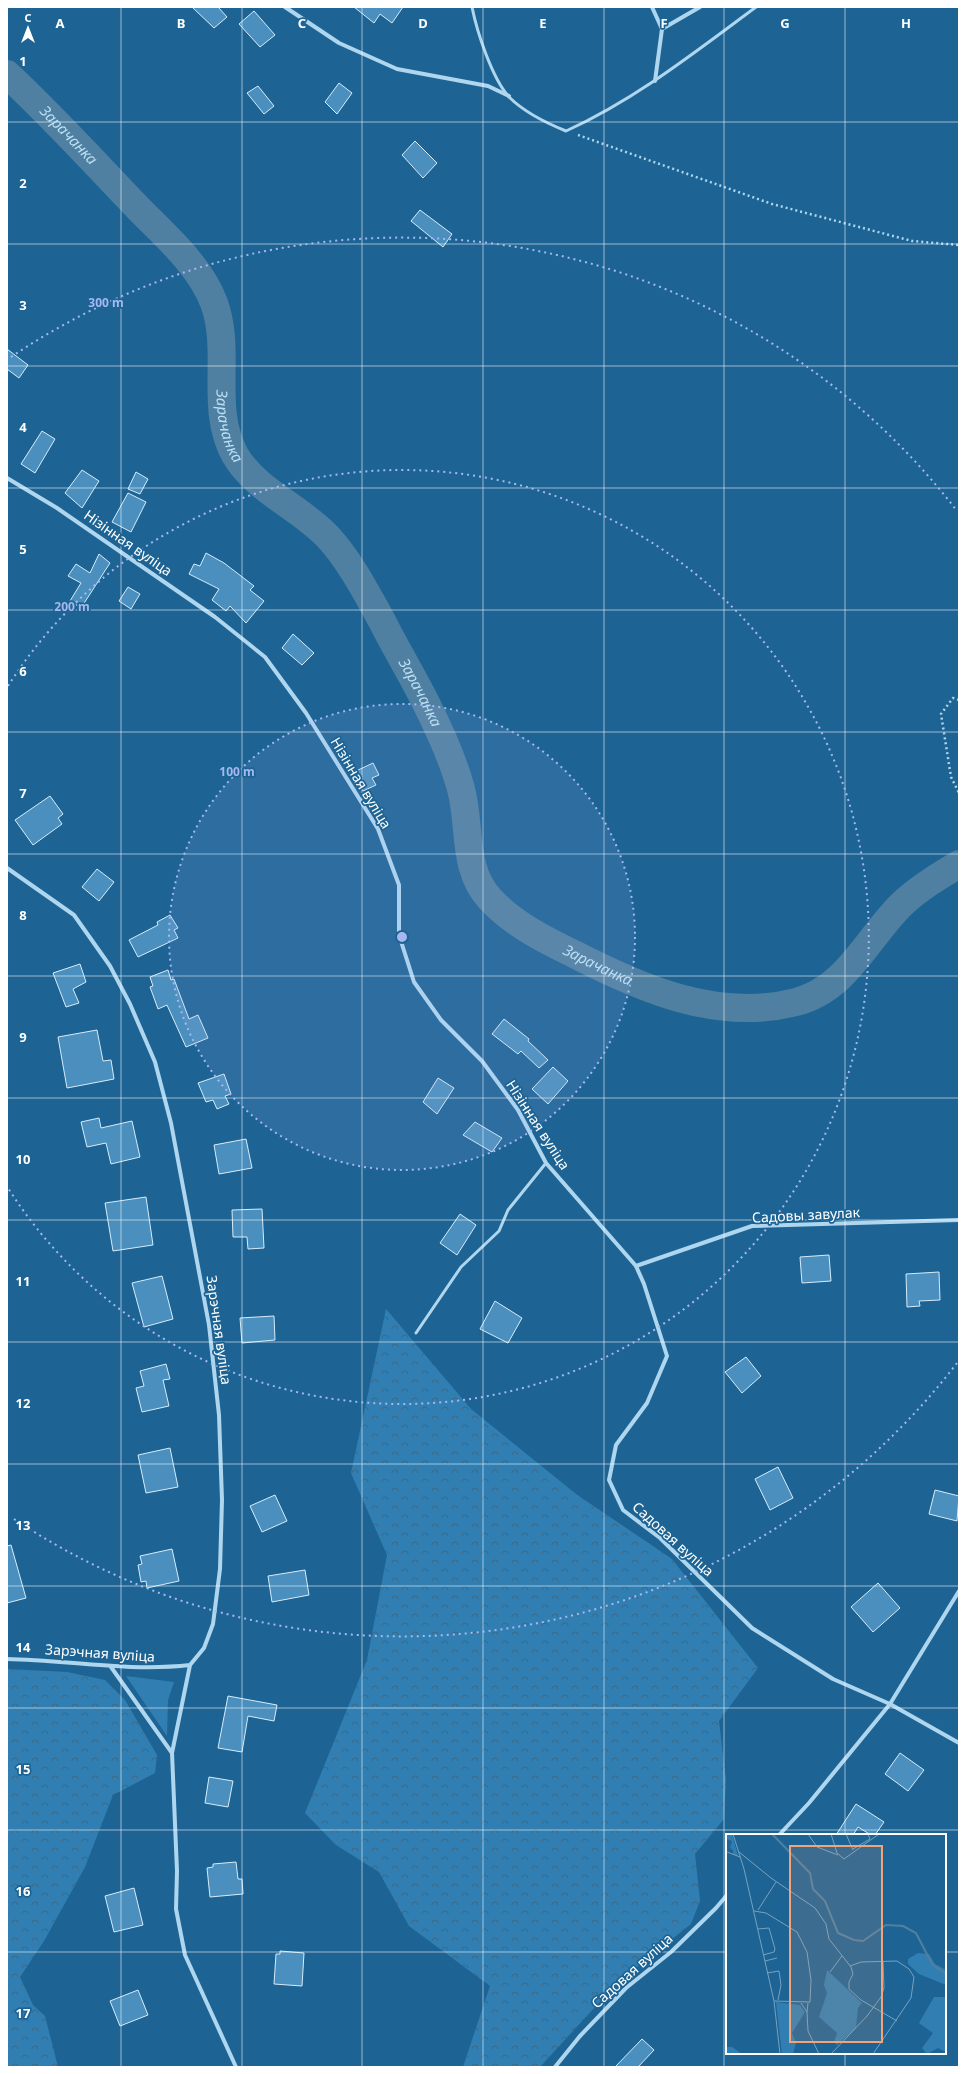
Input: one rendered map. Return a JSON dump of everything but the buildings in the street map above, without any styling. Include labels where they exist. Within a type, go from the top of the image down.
[{"type":"street","points":[[285,7],[339,43],[397,69],[488,86],[509,96]]},
{"type":"street","points":[[652,7],[662,29],[655,81]]},
{"type":"street","points":[[662,29],[700,7]]},
{"type":"street","name":"Нізінная вуліца","points":[[7,478],[57,508],[215,617],[265,657],[306,713],[378,829],[398,885],[398,935],[414,982],[441,1020],[482,1061],[518,1110],[546,1163],[636,1266]]},
{"type":"street","name":"Зарэчная вуліца","points":[[7,868],[74,915],[110,966],[130,1004],[155,1062],[171,1123],[209,1325],[219,1414],[222,1500],[220,1569],[213,1624],[204,1648],[190,1664],[162,1668],[111,1667],[44,1660],[7,1659]]},
{"type":"street","name":"Садовы завулак","points":[[636,1266],[752,1226],[959,1220]]},
{"type":"street","name":"Садовая вуліца","points":[[636,1266],[644,1284],[667,1356],[647,1403],[616,1445],[609,1480],[624,1510],[660,1538],[752,1628],[833,1679],[890,1704],[959,1743]]},
{"type":"street","points":[[780,1834],[809,1803],[890,1704],[959,1591]]},
{"type":"street","points":[[190,1664],[172,1753],[177,1871],[176,1909],[185,1955],[236,2067]]},
{"type":"street","points":[[111,1667],[172,1753]]},
{"type":"street","name":"Садовая вуліца","points":[[555,2067],[580,2036],[626,1988],[671,1952],[716,1908],[726,1895]]},
{"type":"lane","points":[[472,7],[474,20],[491,66],[509,96],[542,121],[566,131],[602,115],[655,81],[756,7]]},
{"type":"lane","points":[[416,1333],[461,1267],[499,1231],[508,1210],[546,1163]]},
{"type":"path","points":[[566,131],[772,204],[912,241],[959,245]]},
{"type":"path","points":[[959,700],[953,698],[941,714],[951,777],[959,793]]},
{"type":"green space","points":[[386,1309],[471,1409],[576,1494],[672,1559],[758,1668],[719,1721],[726,1780],[724,1819],[695,1854],[700,1901],[691,1924],[617,1983],[540,2067],[463,2067],[490,1986],[409,1926],[379,1872],[336,1845],[305,1813],[367,1660],[387,1555],[351,1473]]},
{"type":"green space","points":[[7,1669],[67,1672],[105,1680],[125,1700],[157,1755],[155,1773],[113,1795],[85,1867],[44,1941],[20,1977],[33,2005],[45,2016],[58,2067],[7,2067]]},
{"type":"green space","points":[[126,1676],[174,1682],[168,1700],[167,1736]]},
{"type":"waterway","name":"Зарачанка","points":[[7,74],[57,123],[170,240],[191,263],[208,289],[214,303],[219,322],[222,360],[223,418],[227,437],[235,455],[254,479],[317,526],[336,546],[357,577],[421,693],[450,756],[458,778],[464,803],[471,861],[475,874],[481,887],[499,908],[519,924],[552,943],[626,979],[654,990],[681,999],[709,1005],[738,1008],[767,1007],[796,1002],[814,995],[829,986],[855,961],[889,917],[902,904],[922,887],[959,864]]}]
